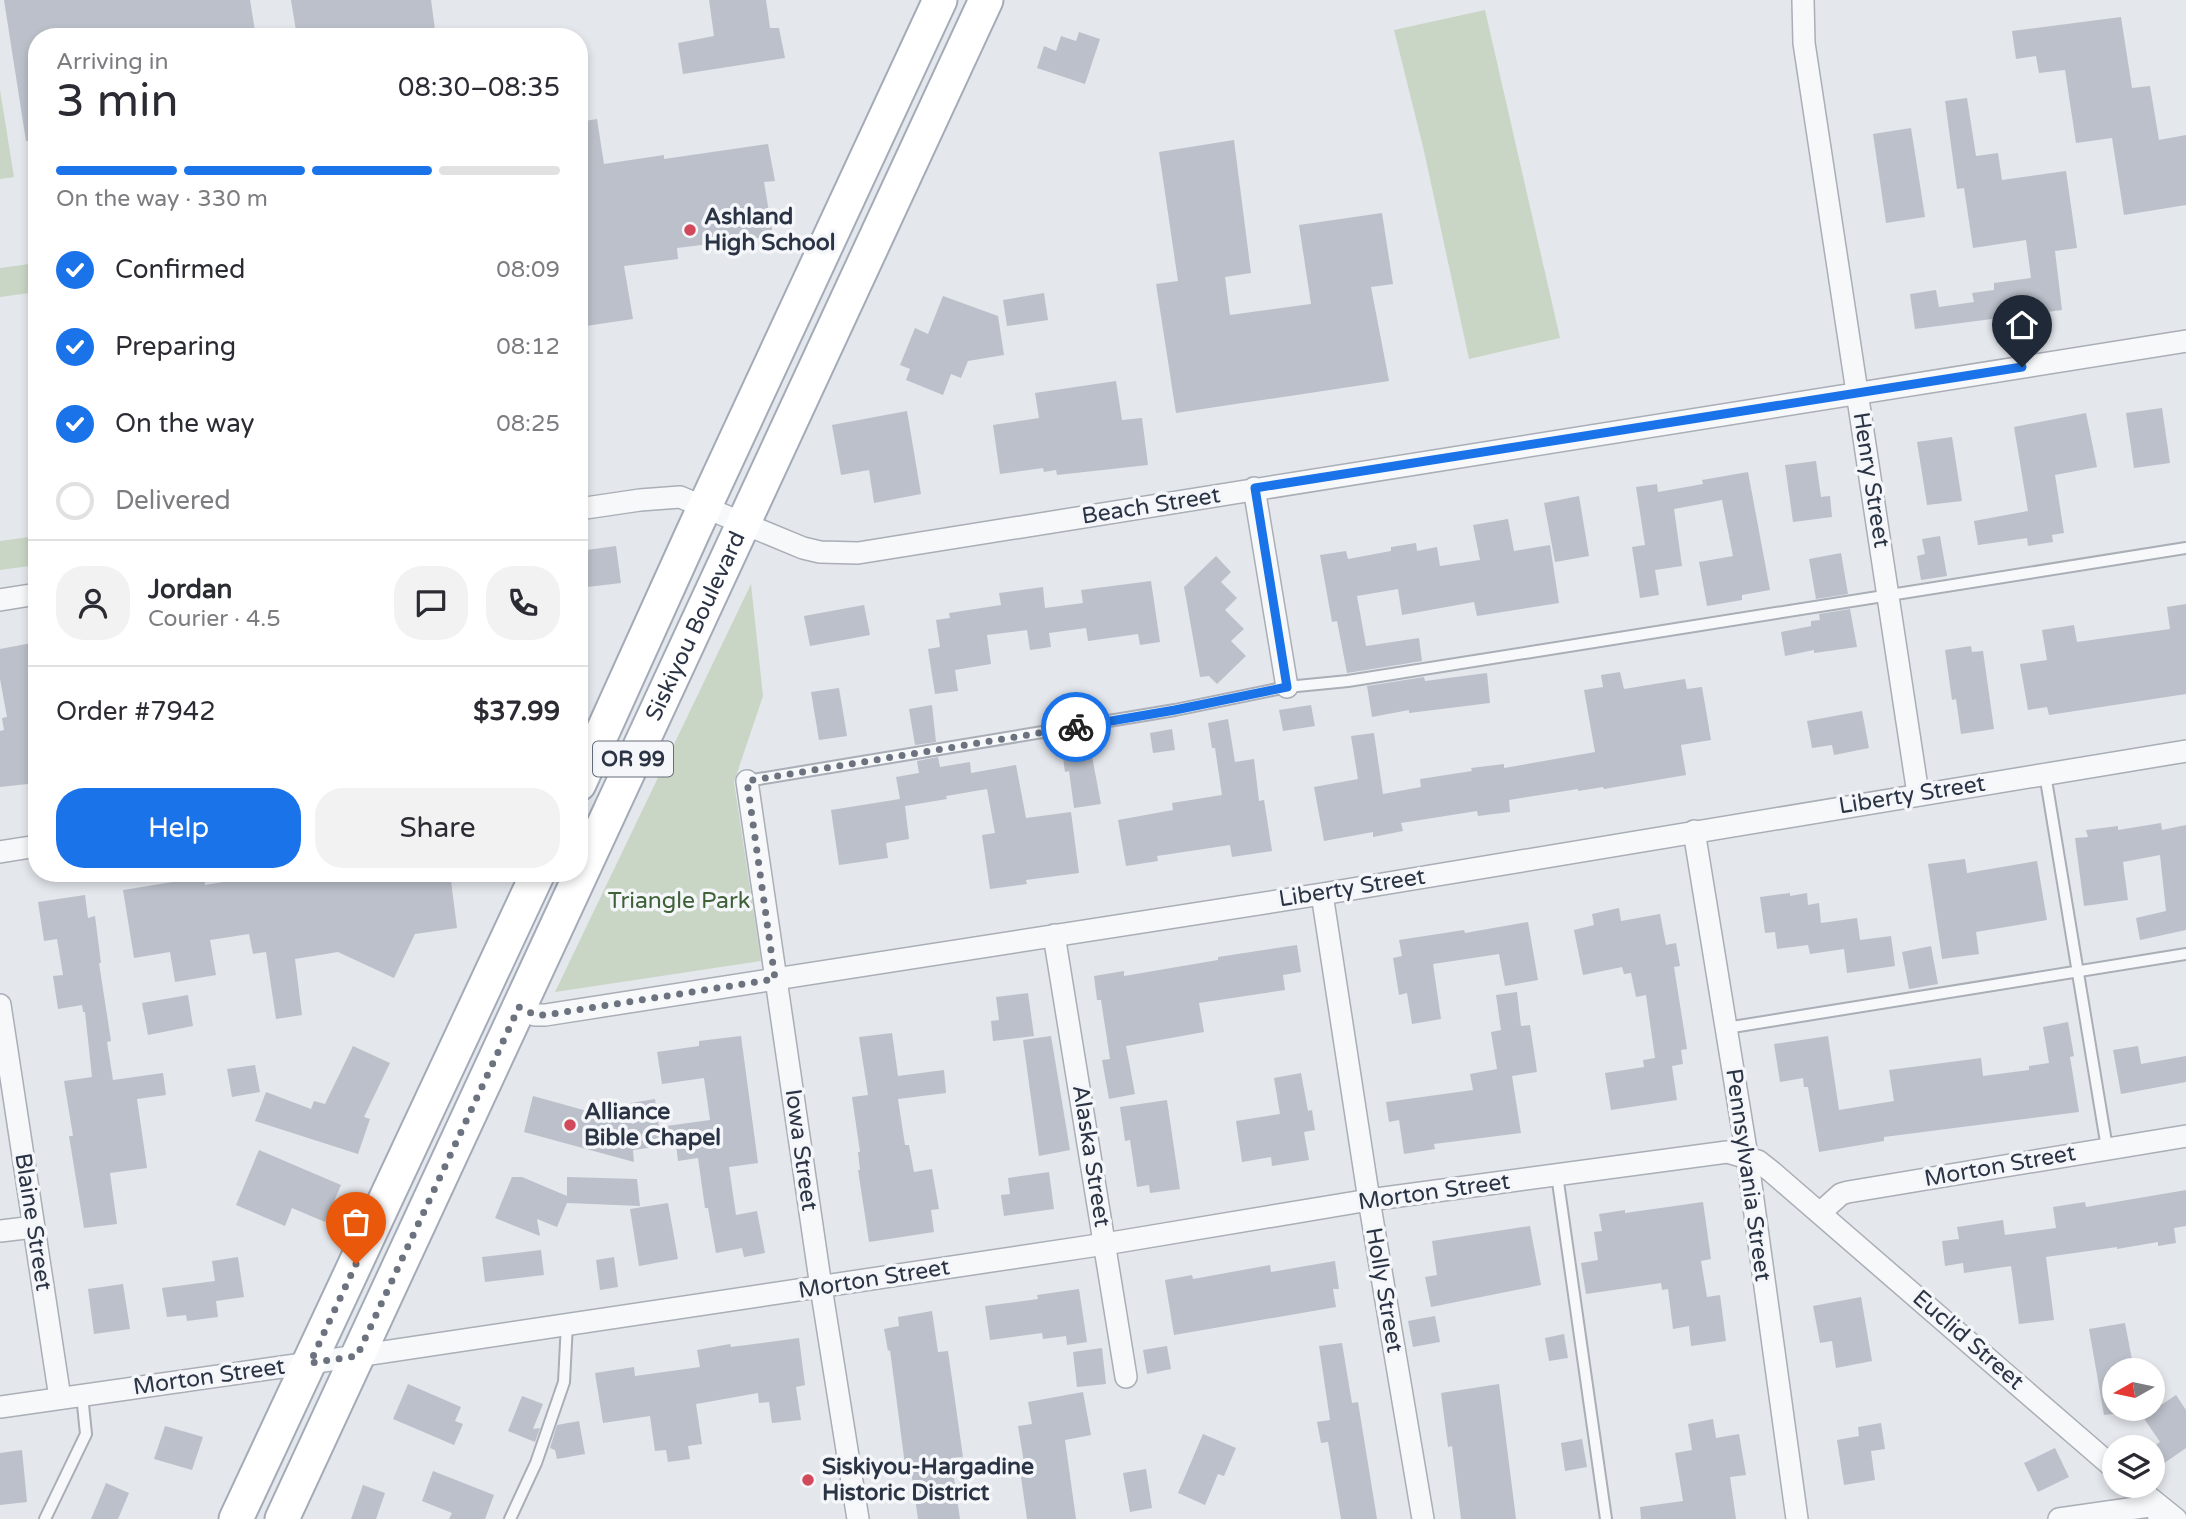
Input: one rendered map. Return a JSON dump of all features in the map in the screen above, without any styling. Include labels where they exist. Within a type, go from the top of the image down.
[{"type":"main road","name":"Siskiyou Boulevard","points":[[588,758],[940,0]]},
{"type":"main road","name":"Siskiyou Boulevard","points":[[588,858],[986,0]]},
{"type":"main road","points":[[236,1519],[534,882]]},
{"type":"main road","name":"Siskiyou Boulevard","points":[[282,1519],[577,882]]},
{"type":"street","name":"Henry Street","points":[[1803,0],[1804,43],[1918,794]]},
{"type":"street","name":"Beach Street","points":[[588,508],[667,497],[680,498],[803,548],[820,552],[858,553],[2186,341]]},
{"type":"street","points":[[1255,488],[1287,687]]},
{"type":"street","points":[[0,600],[28,595]]},
{"type":"street","name":"Liberty Street","points":[[519,1007],[535,1015],[545,1015],[1322,894],[2186,751]]},
{"type":"street","name":"Iowa Street","points":[[747,781],[858,1519]]},
{"type":"street","name":"Pennsylvania Street","points":[[1694,831],[1747,1156],[1797,1519]]},
{"type":"street","points":[[0,852],[28,847]]},
{"type":"street","name":"Holly Street","points":[[1322,894],[1369,1200],[1423,1519]]},
{"type":"street","name":"Alaska Street","points":[[1054,935],[1126,1377]]},
{"type":"street","name":"Blaine Street","points":[[0,1005],[5,1075],[34,1227],[60,1398]]},
{"type":"street","name":"Morton Street","points":[[1821,1212],[1841,1194],[1848,1192],[2186,1136]]},
{"type":"street","name":"Morton Street","points":[[0,1407],[821,1287],[1369,1200],[1717,1153],[1747,1156]]},
{"type":"street","name":"Euclid Street","points":[[1747,1156],[1758,1161],[1821,1212],[2102,1458]]},
{"type":"street","points":[[0,1231],[34,1227]]},
{"type":"street","points":[[2146,1498],[2158,1512]]},
{"type":"street","points":[[2059,1519],[2158,1512],[2176,1519]]},
{"type":"lane","points":[[747,781],[1175,710],[1287,687],[1348,681],[2186,548]]},
{"type":"lane","points":[[2045,774],[2107,1148]]},
{"type":"lane","points":[[1726,1028],[2186,954]]},
{"type":"lane","points":[[1557,1174],[1606,1519]]},
{"type":"lane","points":[[510,1519],[536,1463],[564,1382],[567,1323]]},
{"type":"lane","points":[[45,1519],[86,1434],[82,1395]]},
{"type":"green space","points":[[1485,10],[1560,338],[1469,359],[1424,151],[1394,30]]},
{"type":"green space","points":[[0,90],[14,177],[0,179]]},
{"type":"green space","points":[[28,264],[28,293],[0,297],[0,268]]},
{"type":"green space","points":[[28,537],[28,566],[0,570],[0,541]]},
{"type":"green space","name":"Triangle Park","points":[[751,584],[763,696],[734,782],[761,961],[555,992]]},
{"type":"building","points":[[4,0],[250,0],[255,28],[28,28],[26,141]]},
{"type":"building","points":[[291,0],[431,0],[435,28],[296,28]]},
{"type":"building","points":[[709,0],[766,0],[770,28],[779,28],[785,58],[683,74],[678,43],[714,36]]},
{"type":"building","points":[[2121,17],[2132,88],[2150,86],[2159,140],[2186,135],[2186,205],[2124,215],[2112,138],[2076,143],[2065,70],[2039,73],[2036,56],[2016,59],[2012,31]]},
{"type":"building","points":[[1079,32],[1100,39],[1085,84],[1037,68],[1044,46],[1056,51],[1061,36],[1076,41]]},
{"type":"building","points":[[1967,98],[1976,156],[1998,153],[2002,180],[2066,171],[2077,248],[2055,251],[2062,310],[1915,329],[1910,294],[1936,290],[1939,307],[1974,302],[1972,293],[1994,290],[1994,283],[2031,278],[2026,240],[1973,248],[1964,188],[1957,189],[1945,101]]},
{"type":"building","points":[[597,119],[604,164],[664,155],[664,159],[768,144],[775,181],[764,182],[773,236],[677,248],[678,259],[624,266],[633,319],[588,326],[588,120]]},
{"type":"building","points":[[1911,128],[1925,217],[1886,223],[1873,134]]},
{"type":"building","points":[[1234,140],[1251,273],[1225,277],[1230,315],[1311,304],[1299,225],[1382,213],[1393,284],[1371,287],[1389,381],[1176,413],[1156,284],[1178,281],[1159,152]]},
{"type":"building","points":[[1044,293],[1048,320],[1007,326],[1003,300]]},
{"type":"building","points":[[943,296],[998,316],[1004,355],[968,361],[961,378],[951,374],[943,395],[906,380],[910,369],[900,365],[915,328],[928,334]]},
{"type":"building","points":[[1116,381],[1122,420],[1142,418],[1148,465],[1057,475],[1056,470],[1044,472],[1043,468],[1000,474],[993,425],[1039,418],[1035,393]]},
{"type":"building","points":[[2162,408],[2170,463],[2134,468],[2126,413]]},
{"type":"building","points":[[907,411],[921,494],[874,503],[869,470],[841,475],[832,425]]},
{"type":"building","points":[[2086,413],[2097,467],[2055,475],[2064,533],[2052,535],[2053,542],[2028,546],[2027,538],[1978,545],[1974,521],[2028,511],[2014,427]]},
{"type":"building","points":[[1952,437],[1962,501],[1927,505],[1917,442]]},
{"type":"building","points":[[1816,461],[1821,497],[1830,496],[1832,517],[1793,522],[1785,465]]},
{"type":"building","points":[[1748,472],[1770,590],[1742,595],[1742,600],[1707,606],[1699,562],[1733,556],[1722,500],[1674,509],[1682,566],[1655,570],[1659,595],[1640,598],[1632,547],[1645,545],[1636,487],[1657,484],[1658,492],[1703,484],[1702,480]]},
{"type":"building","points":[[1579,496],[1589,556],[1555,562],[1544,503]]},
{"type":"building","points":[[1508,519],[1514,551],[1550,545],[1559,603],[1477,616],[1474,602],[1402,615],[1398,589],[1357,596],[1366,646],[1419,638],[1422,661],[1347,673],[1337,621],[1332,622],[1320,555],[1346,551],[1348,559],[1416,543],[1417,551],[1437,547],[1440,566],[1480,560],[1473,525]]},
{"type":"building","points":[[1940,536],[1947,576],[1921,580],[1917,556],[1925,554],[1922,539]]},
{"type":"building","points":[[616,546],[621,583],[588,587],[588,550]]},
{"type":"building","points":[[1841,553],[1848,594],[1816,599],[1809,559]]},
{"type":"building","points":[[1216,556],[1231,572],[1221,582],[1237,598],[1225,610],[1244,629],[1231,641],[1246,656],[1217,684],[1209,676],[1200,677],[1184,587]]},
{"type":"building","points":[[1151,581],[1160,642],[1140,645],[1138,634],[1088,641],[1086,628],[1049,633],[1051,647],[1030,650],[1027,630],[987,635],[991,664],[955,670],[958,691],[935,694],[928,649],[940,647],[936,620],[950,618],[949,613],[1001,605],[999,593],[1043,587],[1045,608],[1083,603],[1081,590]]},
{"type":"building","points":[[2186,604],[2186,694],[2049,715],[2047,707],[2028,710],[2020,664],[2047,660],[2042,630],[2074,625],[2077,642],[2170,629],[2167,607]]},
{"type":"building","points":[[864,605],[870,635],[810,646],[804,616]]},
{"type":"building","points":[[1850,609],[1857,647],[1814,653],[1814,650],[1785,656],[1781,632],[1811,626],[1811,621],[1820,620],[1819,614]]},
{"type":"building","points":[[28,644],[28,784],[0,787],[0,731],[4,730],[2,718],[7,717],[0,679],[0,649]]},
{"type":"building","points":[[1971,646],[1972,652],[1983,651],[1994,729],[1961,734],[1956,699],[1952,700],[1945,650]]},
{"type":"building","points":[[1620,672],[1624,689],[1685,679],[1687,689],[1702,687],[1711,740],[1681,745],[1686,775],[1604,789],[1578,789],[1509,800],[1510,812],[1478,816],[1477,811],[1401,823],[1403,831],[1373,837],[1373,832],[1324,841],[1314,787],[1358,779],[1351,736],[1374,733],[1383,794],[1421,787],[1420,779],[1472,771],[1471,768],[1504,764],[1504,768],[1595,752],[1584,690],[1603,687],[1601,675]]},
{"type":"building","points":[[1487,673],[1490,703],[1409,713],[1409,710],[1372,717],[1367,686],[1424,677],[1425,681]]},
{"type":"building","points":[[839,688],[847,736],[819,740],[811,692]]},
{"type":"building","points":[[932,705],[936,742],[915,745],[909,709]]},
{"type":"building","points":[[1311,705],[1315,726],[1283,731],[1279,710]]},
{"type":"building","points":[[1862,711],[1869,748],[1834,755],[1832,745],[1812,748],[1807,721]]},
{"type":"building","points":[[1228,719],[1235,762],[1254,759],[1259,801],[1264,800],[1272,851],[1232,857],[1230,845],[1157,856],[1158,861],[1126,866],[1118,820],[1173,810],[1172,803],[1222,795],[1208,723]]},
{"type":"building","points":[[1172,729],[1175,750],[1153,753],[1150,733]]},
{"type":"building","points":[[1090,746],[1101,804],[1074,808],[1069,771],[1065,772],[1062,750]]},
{"type":"building","points":[[938,757],[940,767],[970,762],[971,773],[1016,765],[1026,818],[1071,812],[1079,873],[1026,880],[1027,884],[990,889],[982,835],[995,833],[987,789],[905,806],[909,839],[886,843],[888,858],[839,865],[831,810],[900,799],[896,777],[919,773],[917,761]]},
{"type":"building","points":[[2161,823],[2162,830],[2186,825],[2186,930],[2140,940],[2136,918],[2166,911],[2160,855],[2123,862],[2128,900],[2084,906],[2075,838],[2088,837],[2086,830],[2118,826],[2118,830]]},
{"type":"building","points":[[1965,859],[1967,873],[2037,861],[2047,920],[1976,932],[1979,954],[1942,959],[1928,864]]},
{"type":"building","points":[[173,882],[205,882],[205,885],[223,882],[451,882],[457,928],[415,934],[394,978],[338,952],[295,959],[302,1015],[276,1019],[266,952],[253,954],[249,934],[210,940],[216,975],[175,982],[170,952],[134,958],[123,890]]},
{"type":"building","points":[[1790,893],[1790,896],[1807,893],[1808,905],[1819,903],[1821,923],[1857,918],[1860,940],[1891,936],[1895,966],[1847,973],[1844,949],[1810,954],[1808,945],[1777,949],[1775,932],[1765,933],[1760,897]]},
{"type":"building","points":[[85,895],[88,918],[95,916],[111,1041],[107,1042],[113,1080],[163,1073],[166,1095],[137,1099],[147,1168],[110,1173],[117,1224],[84,1228],[69,1136],[73,1136],[64,1081],[92,1077],[85,1012],[82,1005],[58,1009],[53,976],[63,975],[57,939],[44,941],[38,902]]},
{"type":"building","points":[[1619,908],[1621,921],[1660,914],[1666,945],[1676,943],[1680,966],[1674,967],[1687,1049],[1681,1050],[1683,1064],[1672,1066],[1677,1100],[1611,1110],[1605,1073],[1644,1067],[1643,1060],[1655,1058],[1646,995],[1636,997],[1631,973],[1624,974],[1622,967],[1583,975],[1574,930],[1594,925],[1592,914]]},
{"type":"building","points":[[1528,922],[1538,980],[1505,986],[1499,954],[1433,964],[1441,1019],[1412,1024],[1407,993],[1399,995],[1393,958],[1402,956],[1399,940],[1464,930],[1465,933]]},
{"type":"building","points":[[1297,945],[1301,972],[1283,975],[1285,990],[1199,1003],[1204,1032],[1126,1046],[1135,1094],[1109,1099],[1102,1060],[1110,1059],[1101,1000],[1097,1000],[1094,976],[1124,971],[1124,976],[1218,960],[1218,957]]},
{"type":"building","points":[[1931,946],[1938,984],[1909,989],[1902,952]]},
{"type":"building","points":[[1517,992],[1521,1026],[1530,1025],[1537,1072],[1512,1076],[1521,1133],[1434,1144],[1435,1149],[1404,1154],[1399,1120],[1389,1122],[1386,1102],[1473,1090],[1470,1074],[1497,1069],[1491,1032],[1501,1030],[1496,995]]},
{"type":"building","points":[[1028,993],[1034,1036],[993,1041],[991,1021],[999,1020],[996,997]]},
{"type":"building","points":[[188,995],[193,1026],[148,1035],[142,1003]]},
{"type":"building","points":[[2068,1022],[2074,1056],[2070,1057],[2079,1112],[1884,1137],[1884,1141],[1819,1152],[1808,1087],[1804,1087],[1803,1078],[1780,1082],[1774,1044],[1828,1036],[1839,1110],[1894,1101],[1889,1070],[1981,1058],[1983,1076],[2029,1070],[2029,1066],[2049,1063],[2043,1027]]},
{"type":"building","points":[[892,1033],[898,1076],[944,1070],[946,1093],[898,1099],[905,1145],[909,1145],[914,1172],[932,1169],[939,1209],[931,1210],[934,1232],[869,1242],[858,1170],[860,1152],[852,1097],[868,1095],[859,1037]]},
{"type":"building","points":[[741,1036],[758,1163],[729,1167],[736,1215],[757,1211],[765,1253],[744,1257],[742,1248],[716,1253],[708,1208],[705,1208],[698,1158],[678,1161],[676,1144],[633,1150],[634,1162],[524,1132],[533,1096],[634,1124],[631,1103],[655,1099],[659,1127],[710,1120],[704,1078],[662,1084],[657,1052],[699,1046],[699,1041]]},
{"type":"building","points":[[1051,1036],[1070,1150],[1039,1156],[1023,1040]]},
{"type":"building","points":[[353,1046],[390,1063],[364,1117],[370,1119],[358,1154],[255,1121],[266,1092],[311,1109],[314,1101],[325,1104]]},
{"type":"building","points":[[2138,1046],[2141,1064],[2186,1056],[2186,1082],[2121,1094],[2113,1050]]},
{"type":"building","points":[[255,1065],[260,1092],[232,1097],[227,1069]]},
{"type":"building","points":[[1301,1073],[1308,1111],[1312,1110],[1315,1130],[1304,1132],[1309,1160],[1272,1166],[1271,1157],[1242,1162],[1236,1121],[1280,1114],[1274,1078]]},
{"type":"building","points":[[1167,1100],[1180,1189],[1150,1193],[1149,1185],[1137,1187],[1130,1140],[1125,1141],[1120,1107]]},
{"type":"building","points":[[259,1150],[341,1185],[325,1222],[292,1208],[285,1226],[236,1205]]},
{"type":"building","points":[[1049,1172],[1054,1209],[1004,1216],[1001,1195],[1010,1194],[1008,1178]]},
{"type":"building","points":[[512,1177],[522,1177],[567,1196],[567,1177],[637,1179],[640,1206],[567,1203],[557,1227],[537,1219],[540,1236],[495,1218]]},
{"type":"building","points":[[2186,1190],[2186,1226],[2174,1228],[2176,1243],[2158,1246],[2158,1242],[2046,1257],[2054,1320],[2019,1324],[2011,1266],[1964,1273],[1963,1263],[1945,1266],[1942,1241],[1959,1239],[1957,1227],[2003,1220],[2005,1235],[2056,1228],[2053,1207],[2085,1202],[2086,1207]]},
{"type":"building","points":[[1703,1202],[1711,1259],[1701,1261],[1707,1297],[1720,1295],[1726,1341],[1691,1346],[1689,1326],[1673,1329],[1668,1289],[1662,1290],[1661,1283],[1586,1294],[1581,1263],[1598,1260],[1594,1232],[1602,1231],[1599,1214]]},
{"type":"building","points":[[668,1203],[678,1259],[639,1266],[630,1209]]},
{"type":"building","points":[[1530,1226],[1541,1285],[1431,1307],[1425,1277],[1437,1275],[1432,1241]]},
{"type":"building","points":[[541,1250],[544,1275],[485,1282],[482,1257]]},
{"type":"building","points":[[238,1257],[244,1297],[216,1301],[218,1317],[187,1321],[186,1315],[167,1317],[162,1288],[215,1281],[212,1261]]},
{"type":"building","points":[[614,1257],[618,1287],[600,1290],[596,1260]]},
{"type":"building","points":[[1335,1261],[1339,1289],[1333,1289],[1336,1307],[1174,1335],[1165,1280],[1192,1275],[1193,1279],[1270,1265],[1271,1272]]},
{"type":"building","points":[[123,1284],[130,1329],[94,1334],[88,1289]]},
{"type":"building","points":[[1079,1289],[1087,1342],[1067,1345],[1066,1336],[1043,1339],[1042,1333],[990,1340],[985,1306],[1038,1299],[1037,1295]]},
{"type":"building","points":[[1861,1297],[1872,1361],[1836,1368],[1832,1341],[1820,1343],[1813,1306]]},
{"type":"building","points":[[932,1311],[938,1352],[948,1351],[963,1457],[951,1458],[960,1519],[918,1519],[910,1464],[905,1465],[890,1350],[888,1351],[884,1329],[899,1326],[898,1317]]},
{"type":"building","points":[[1435,1316],[1440,1342],[1413,1347],[1408,1321]]},
{"type":"building","points":[[2125,1323],[2132,1358],[2102,1358],[2102,1404],[2089,1329]]},
{"type":"building","points":[[1564,1334],[1568,1358],[1549,1361],[1545,1338]]},
{"type":"building","points":[[799,1338],[805,1385],[796,1387],[801,1420],[772,1423],[769,1402],[759,1403],[758,1393],[696,1404],[702,1444],[688,1446],[690,1459],[668,1462],[666,1450],[655,1451],[650,1416],[603,1423],[595,1373],[634,1367],[635,1376],[700,1367],[697,1350],[730,1344],[731,1347]]},
{"type":"building","points":[[1342,1343],[1352,1403],[1358,1402],[1377,1519],[1341,1519],[1328,1442],[1321,1443],[1317,1422],[1330,1420],[1319,1346]]},
{"type":"building","points":[[1167,1346],[1171,1369],[1147,1374],[1143,1350]]},
{"type":"building","points":[[1102,1348],[1106,1384],[1077,1387],[1073,1352]]},
{"type":"building","points":[[408,1384],[461,1407],[455,1421],[463,1424],[454,1445],[393,1419]]},
{"type":"building","points":[[1499,1384],[1516,1519],[1461,1519],[1452,1446],[1448,1447],[1441,1393]]},
{"type":"building","points":[[1083,1392],[1091,1435],[1065,1440],[1076,1519],[1027,1519],[1020,1470],[1025,1469],[1018,1426],[1032,1424],[1028,1402]]},
{"type":"building","points":[[2176,1395],[2186,1410],[2186,1448],[2165,1463],[2165,1435],[2155,1435],[2146,1421],[2165,1421],[2165,1402]]},
{"type":"building","points":[[522,1396],[543,1404],[533,1429],[540,1428],[535,1442],[508,1431]]},
{"type":"building","points":[[1713,1419],[1716,1438],[1739,1434],[1746,1475],[1730,1477],[1736,1519],[1641,1519],[1640,1507],[1683,1501],[1675,1453],[1692,1450],[1688,1424]]},
{"type":"building","points":[[579,1421],[585,1454],[557,1459],[555,1450],[550,1448],[557,1425]]},
{"type":"building","points":[[1881,1423],[1885,1449],[1871,1451],[1875,1480],[1844,1485],[1837,1440],[1859,1436],[1858,1427]]},
{"type":"building","points":[[165,1426],[203,1437],[192,1470],[154,1459]]},
{"type":"building","points":[[1203,1434],[1236,1448],[1224,1476],[1218,1474],[1205,1505],[1178,1493]]},
{"type":"building","points":[[1582,1439],[1587,1467],[1565,1471],[1561,1443]]},
{"type":"building","points":[[2055,1448],[2069,1477],[2038,1492],[2024,1463]]},
{"type":"building","points":[[22,1450],[27,1502],[0,1505],[0,1453]]},
{"type":"building","points":[[1146,1469],[1152,1508],[1130,1512],[1123,1473]]},
{"type":"building","points":[[433,1471],[494,1495],[485,1519],[449,1519],[452,1513],[422,1501]]},
{"type":"building","points":[[106,1483],[129,1493],[118,1519],[91,1519]]},
{"type":"building","points":[[363,1485],[385,1493],[376,1519],[351,1519]]},
{"type":"way so far","points":[[356,1264],[310,1363],[357,1356],[519,1007],[535,1015],[545,1015],[775,979],[747,781],[1076,727]]},
{"type":"place","name":"Ashland High School","points":[[690,230]]},
{"type":"place","name":"Alliance Bible Chapel","points":[[570,1125]]},
{"type":"place","name":"Siskiyou-Hargadine Historic District","points":[[808,1480]]},
{"type":"route","points":[[1076,727],[1287,687],[1255,488],[2022,367]]}]
